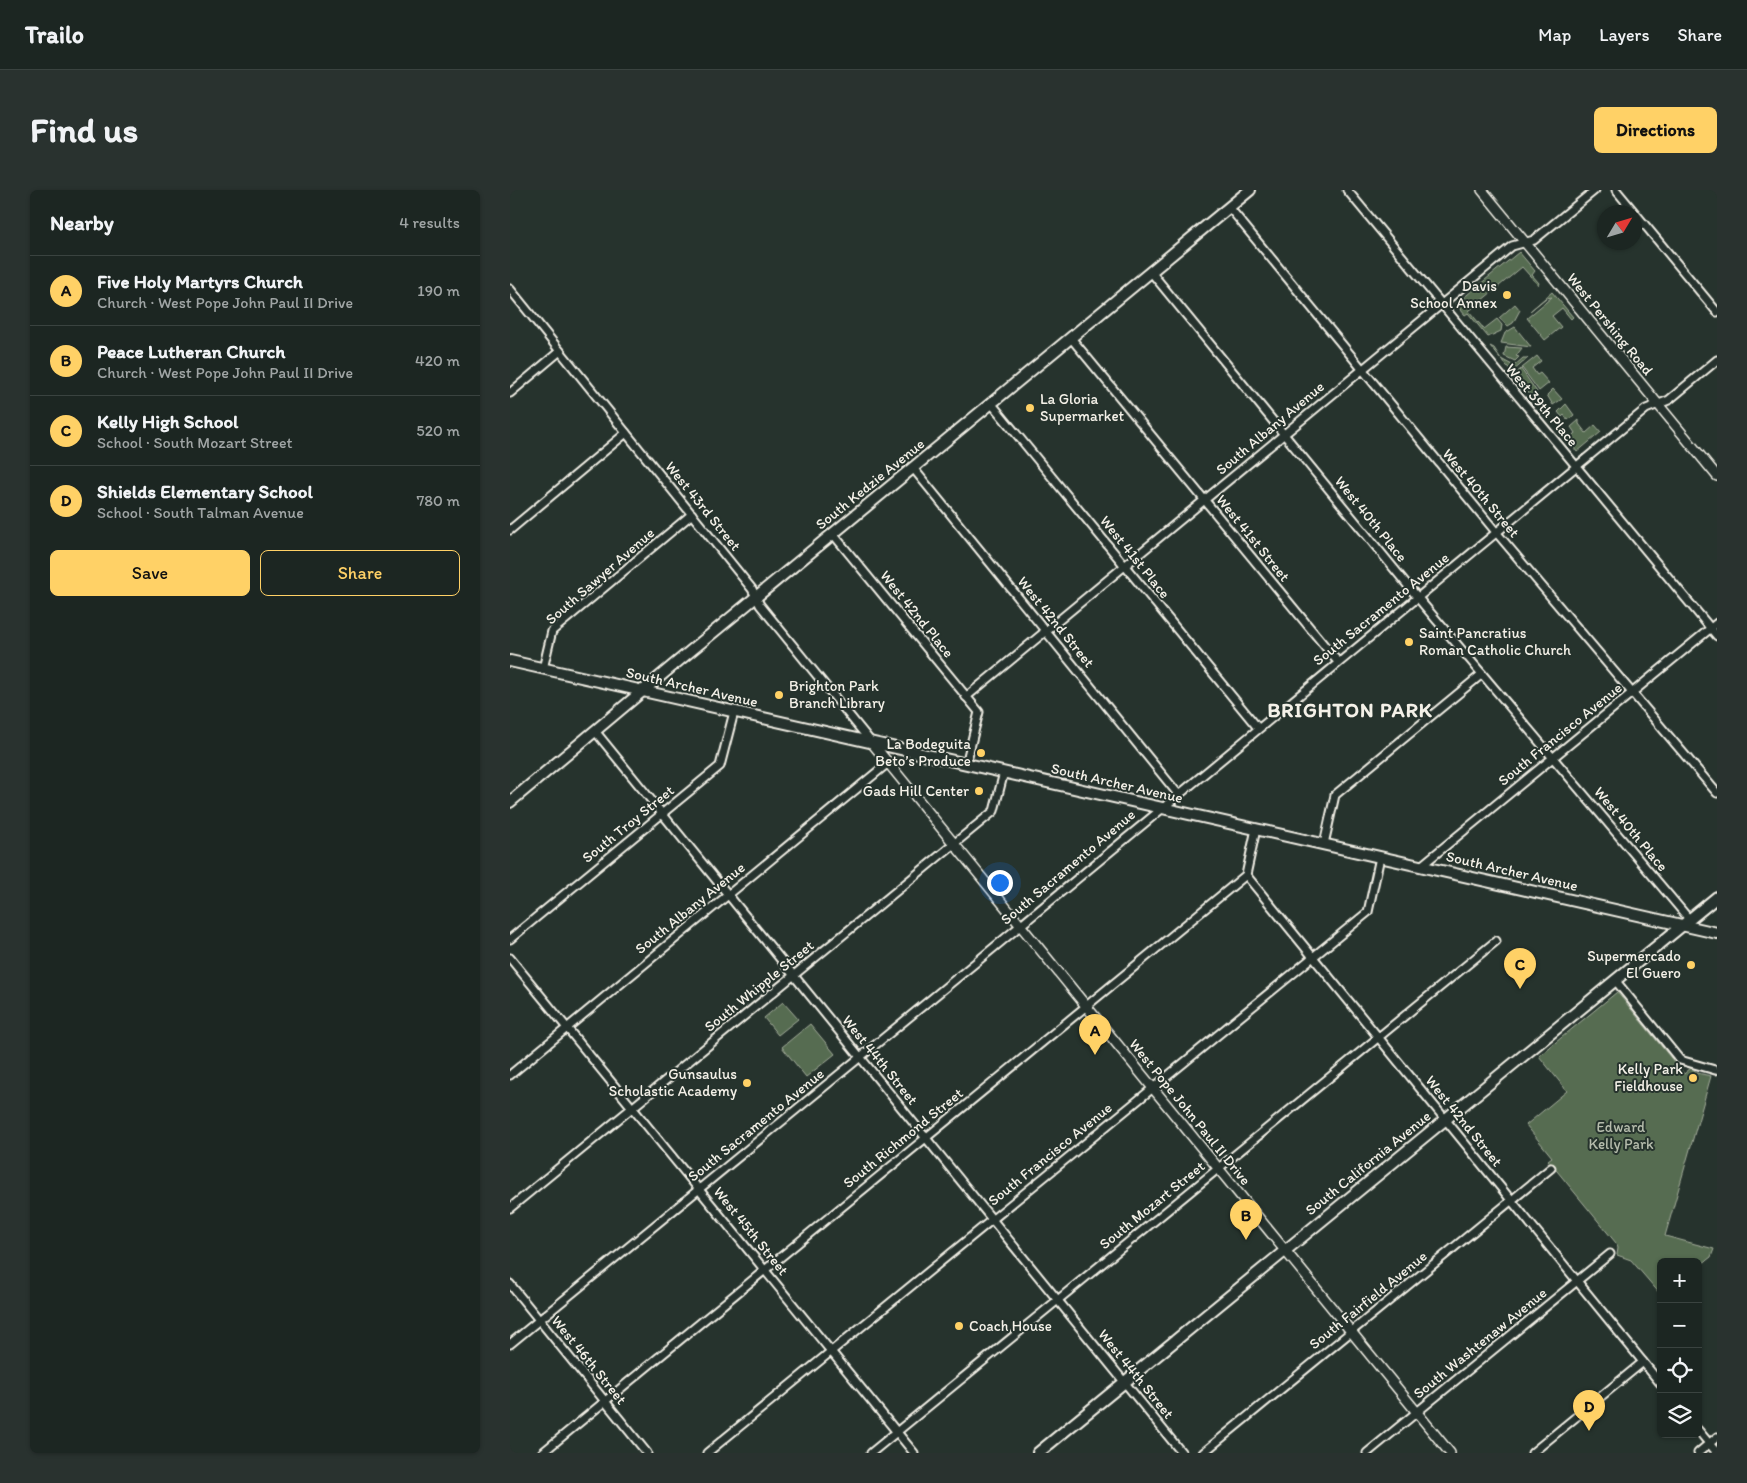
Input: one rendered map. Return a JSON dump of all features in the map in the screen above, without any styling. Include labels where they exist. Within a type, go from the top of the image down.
[{"type":"main road","name":"South Kedzie Avenue","points":[[510,802],[1250,190]]},
{"type":"main road","name":"South Archer Avenue","points":[[511,663],[1004,772],[1160,809],[1686,922],[1717,933]]},
{"type":"main road","name":"South California Avenue","points":[[1038,1453],[1717,897]]},
{"type":"street","name":"West 39th Place","points":[[1348,190],[1717,636]]},
{"type":"street","name":"West Pershing Road","points":[[1482,190],[1717,476]]},
{"type":"street","name":"South Albany Avenue","points":[[966,697],[1512,246],[1534,240],[1595,190]]},
{"type":"street","points":[[1616,190],[1717,312]]},
{"type":"street","name":"West 40th Street","points":[[1229,207],[1496,532],[1717,793]]},
{"type":"street","name":"West 40th Place","points":[[1151,272],[1417,597],[1553,758],[1686,922]]},
{"type":"street","name":"West 43rd Street","points":[[510,289],[752,589],[762,608],[872,743]]},
{"type":"street","name":"West 41st Street","points":[[1071,338],[1338,662]]},
{"type":"street","points":[[510,393],[560,352]]},
{"type":"street","name":"South Sacramento Avenue","points":[[510,1344],[860,1058],[1646,409],[1669,400],[1717,360]]},
{"type":"street","name":"West 41st Place","points":[[991,403],[1258,728]]},
{"type":"street","points":[[510,530],[626,433]]},
{"type":"street","name":"West 42nd Street","points":[[913,468],[1178,794]]},
{"type":"street","name":"South Sawyer Avenue","points":[[543,669],[552,631],[692,514]]},
{"type":"street","name":"West 42nd Place","points":[[833,534],[979,712],[966,764]]},
{"type":"street","name":"South Francisco Avenue","points":[[1421,866],[1717,623]]},
{"type":"street","points":[[1324,844],[1335,796],[1482,674]]},
{"type":"street","name":"South Troy Street","points":[[510,939],[720,766],[734,712]]},
{"type":"street","name":"West 44th Street","points":[[595,731],[1182,1453]]},
{"type":"street","name":"West Pope John Paul II Drive","points":[[872,743],[1450,1453]]},
{"type":"street","name":"South Albany Avenue","points":[[510,1075],[888,763]]},
{"type":"street","name":"South Whipple Street","points":[[510,1208],[994,811],[1004,772]]},
{"type":"street","points":[[1246,875],[1256,829]]},
{"type":"street","name":"South Francisco Avenue","points":[[707,1453],[1368,912],[1380,857]]},
{"type":"street","name":"West 42nd Street","points":[[1246,875],[1657,1379]]},
{"type":"street","name":"South Richmond Street","points":[[542,1453],[1246,875]]},
{"type":"street","name":"South Mozart Street","points":[[871,1453],[1496,941]]},
{"type":"street","name":"West 45th Street","points":[[510,958],[914,1453]]},
{"type":"street","points":[[1615,980],[1680,1060],[1715,1070]]},
{"type":"street","name":"South Fairfield Avenue","points":[[1203,1453],[1551,1168]]},
{"type":"street","name":"South Washtenaw Avenue","points":[[1367,1453],[1610,1254]]},
{"type":"street","name":"West 46th Street","points":[[510,1284],[647,1453]]},
{"type":"street","points":[[1532,1453],[1643,1362]]},
{"type":"street","points":[[1702,1435],[1717,1453]]},
{"type":"street","points":[[1698,1453],[1717,1438]]},
{"type":"green space","points":[[1519,252],[1535,271],[1532,275],[1539,283],[1538,285],[1522,267],[1469,311],[1484,329],[1497,319],[1502,325],[1501,331],[1488,337],[1468,313],[1465,315],[1456,304]]},
{"type":"green space","points":[[1552,292],[1573,317],[1571,319],[1562,308],[1552,316],[1561,327],[1545,340],[1527,318],[1552,297],[1546,298],[1530,311]]},
{"type":"green space","points":[[1515,304],[1520,310],[1513,323],[1508,326],[1499,318]]},
{"type":"green space","points":[[1515,327],[1531,347],[1501,343],[1505,333]]},
{"type":"green space","points":[[1506,347],[1522,348],[1516,356],[1519,357],[1515,361],[1504,356]]},
{"type":"green space","points":[[1537,356],[1541,361],[1532,368],[1537,375],[1540,373],[1549,383],[1539,391],[1522,368]]},
{"type":"green space","points":[[1523,358],[1528,358],[1512,372],[1501,359],[1514,366]]},
{"type":"green space","points":[[1521,369],[1537,392],[1531,396],[1514,375]]},
{"type":"green space","points":[[1553,389],[1562,399],[1553,405],[1547,395]]},
{"type":"green space","points":[[1566,404],[1574,415],[1568,420],[1558,412]]},
{"type":"green space","points":[[1579,420],[1579,424],[1586,433],[1595,425],[1601,432],[1577,452],[1563,434],[1565,433],[1569,438],[1575,433],[1571,427]]},
{"type":"green space","name":"Edward Kelly Park","points":[[1617,992],[1684,1074],[1692,1067],[1697,1073],[1711,1076],[1665,1236],[1714,1249],[1711,1257],[1702,1264],[1702,1258],[1657,1258],[1657,1290],[1631,1260],[1617,1255],[1618,1248],[1616,1243],[1548,1160],[1552,1157],[1526,1125],[1567,1091],[1539,1056]]},
{"type":"green space","points":[[783,1002],[798,1019],[778,1035],[764,1018]]},
{"type":"green space","points":[[810,1024],[835,1054],[806,1077],[782,1047]]},
{"type":"place","name":"Davis School Annex","points":[[1507,295]]},
{"type":"place","name":"La Gloria Supermarket","points":[[1030,408]]},
{"type":"place","name":"Saint Pancratius Roman Catholic Church","points":[[1409,642]]},
{"type":"place","name":"Brighton Park Branch Library","points":[[779,695]]},
{"type":"place","name":"La Bodeguita Beto’s Produce","points":[[981,753]]},
{"type":"place","name":"Gads Hill Center","points":[[979,791]]},
{"type":"place","name":"Supermercado El Guero","points":[[1691,965]]},
{"type":"place","name":"Kelly High School","points":[[1520,989]]},
{"type":"place","name":"Five Holy Martyrs Church","points":[[1095,1055]]},
{"type":"place","name":"Kelly Park Fieldhouse","points":[[1693,1078]]},
{"type":"place","name":"Gunsaulus Scholastic Academy","points":[[747,1083]]},
{"type":"place","name":"Peace Lutheran Church","points":[[1246,1240]]},
{"type":"place","name":"Coach House","points":[[959,1326]]},
{"type":"place","name":"Shields Elementary School","points":[[1589,1431]]},
{"type":"district","name":"BRIGHTON PARK","points":[[1350,710]]}]
